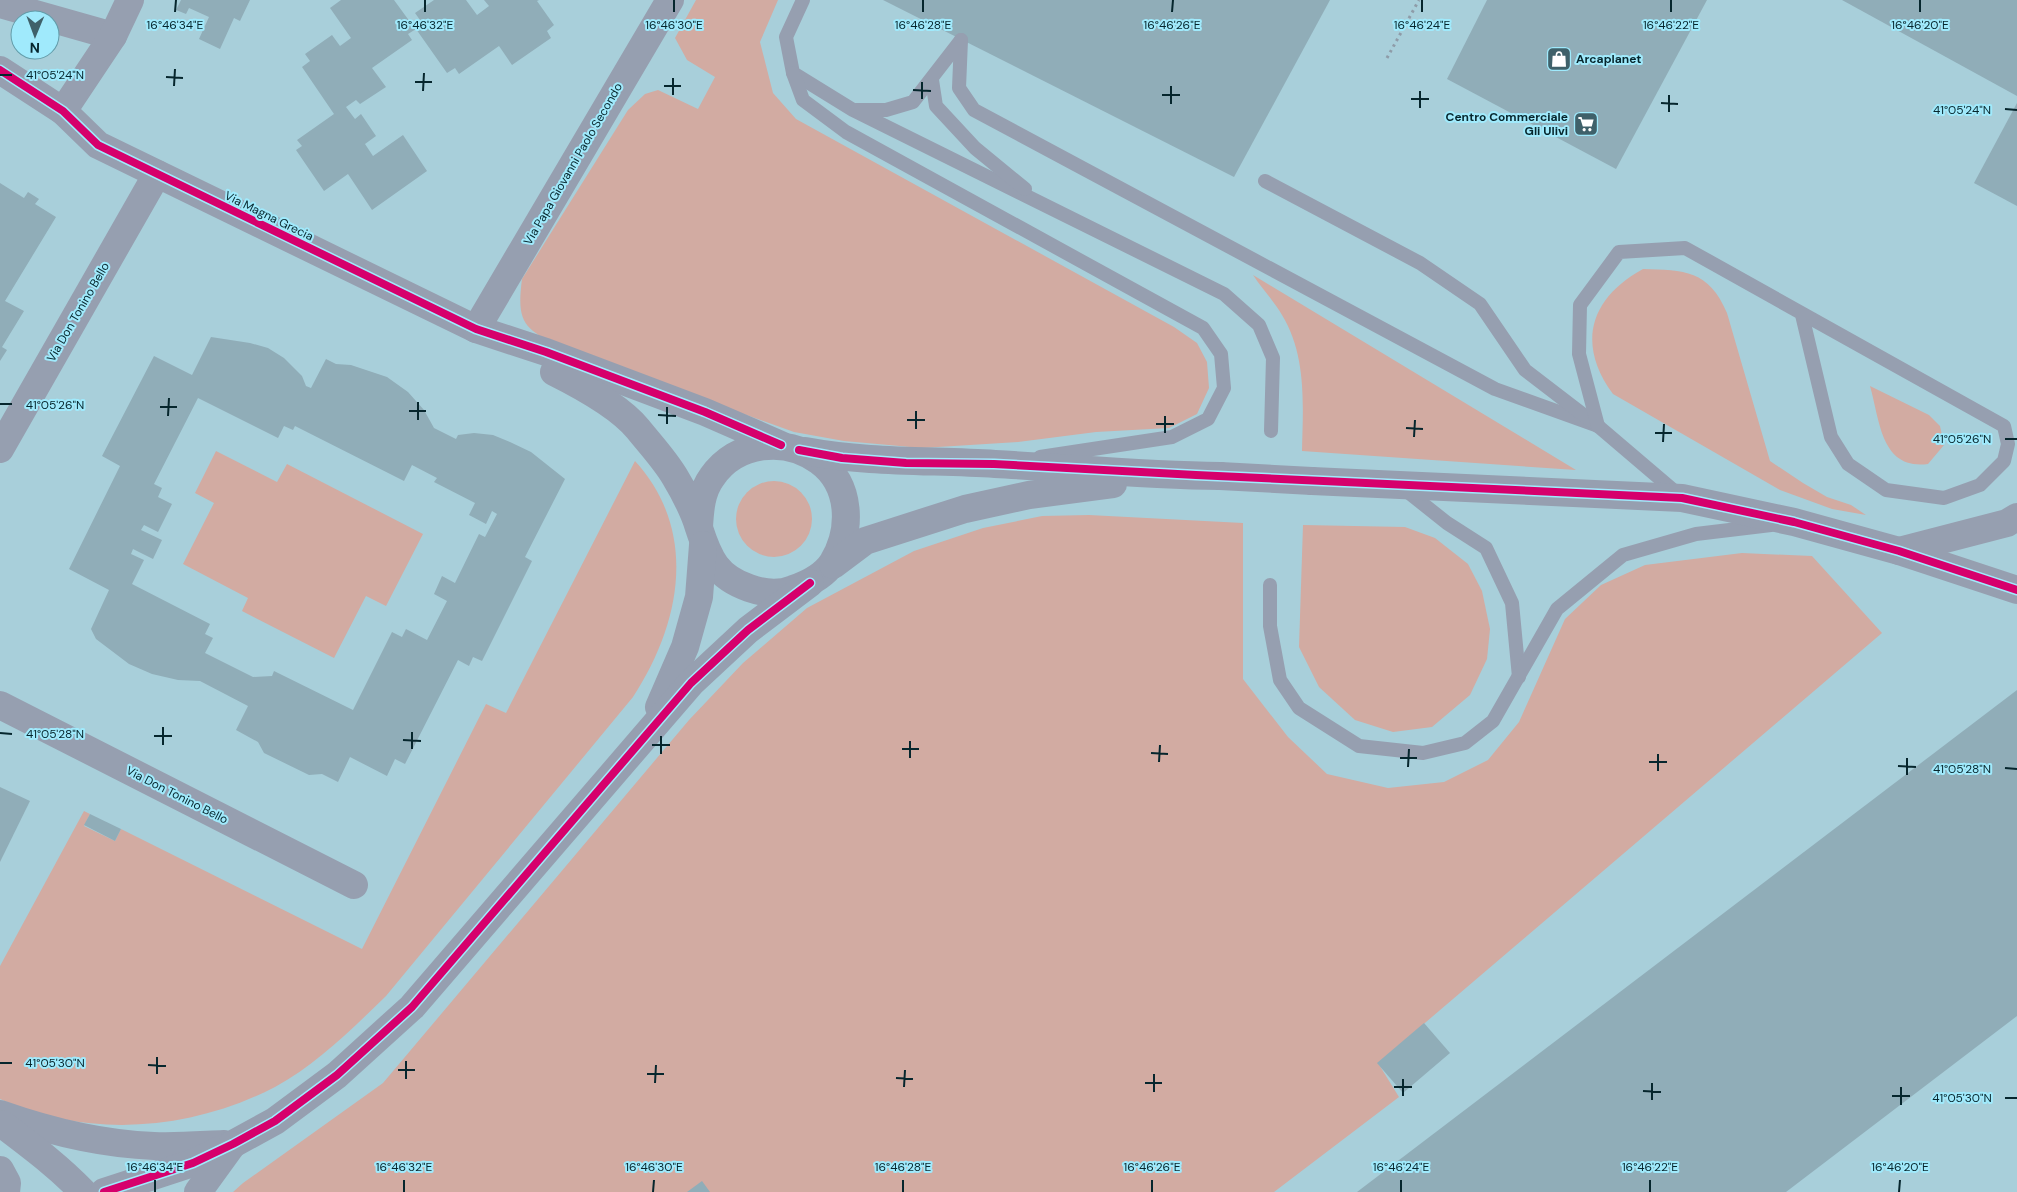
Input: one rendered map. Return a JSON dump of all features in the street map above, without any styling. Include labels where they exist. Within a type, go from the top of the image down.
[{"type":"street","points":[[63,111],[113,36],[130,0]]},
{"type":"street","name":"Via Papa Giovanni Paolo Secondo","points":[[476,329],[670,0]]},
{"type":"street","points":[[0,4],[113,36]]},
{"type":"street","name":"Via Magna Grecia","points":[[0,70],[63,111],[98,145],[476,329],[546,352],[705,412],[790,447]]},
{"type":"street","name":"Via Don Tonino Bello","points":[[0,449],[157,174]]},
{"type":"street","points":[[476,329],[589,390],[636,427],[675,476],[716,567],[736,584],[760,592],[786,592],[820,575],[842,547],[847,524],[845,500],[835,479],[820,461],[790,447]]},
{"type":"street","points":[[640,742],[665,696],[685,647],[699,597],[701,501],[712,477],[730,458],[754,447],[790,447],[842,458],[906,463],[994,464],[1682,498],[1794,522],[1899,551],[2017,590]]},
{"type":"street","points":[[104,1192],[193,1163],[232,1144],[308,1099],[337,1075],[412,1007],[691,683],[748,630],[865,542],[964,509],[1039,493],[1208,476]]},
{"type":"street","points":[[1899,551],[2007,523],[2017,517]]},
{"type":"street","name":"Via Don Tonino Bello","points":[[0,704],[354,885]]},
{"type":"street","points":[[0,1114],[68,1136],[114,1143],[156,1146],[232,1144]]},
{"type":"street","points":[[0,1123],[44,1155],[83,1192]]},
{"type":"street","points":[[198,1192],[232,1144]]},
{"type":"street","points":[[0,1170],[7,1184],[6,1192]]},
{"type":"lane","points":[[803,0],[786,37],[793,73],[803,100],[846,132],[1203,328],[1221,354],[1224,388],[1208,419],[1172,437],[994,464]]},
{"type":"lane","points":[[853,110],[886,110],[913,102],[962,40],[959,88],[974,110],[1495,389],[1598,426]]},
{"type":"lane","points":[[793,73],[853,110],[1224,294],[1259,325],[1273,358],[1271,431]]},
{"type":"lane","points":[[932,80],[936,106],[975,148],[1046,207]]},
{"type":"lane","points":[[1265,181],[1420,263],[1480,304],[1524,370],[1598,426],[1682,498]]},
{"type":"lane","points":[[1598,426],[1579,354],[1580,305],[1620,252],[1685,248],[2004,426],[2008,444],[2004,461],[1980,485],[1944,498],[1886,490],[1848,464],[1831,437],[1802,315]]},
{"type":"lane","points":[[1399,485],[1446,522],[1486,548],[1512,602],[1519,677]]},
{"type":"lane","points":[[1270,585],[1270,626],[1280,680],[1299,708],[1359,746],[1423,753],[1465,743],[1493,721],[1557,609],[1623,555],[1696,534],[1794,522]]},
{"type":"path","points":[[1387,58],[1419,0]]},
{"type":"shaded area","points":[[696,0],[778,0],[760,42],[773,93],[796,119],[1174,327],[1197,343],[1207,362],[1209,388],[1197,414],[1169,428],[1096,432],[1018,442],[922,448],[844,441],[794,432],[563,349],[532,330],[522,316],[520,294],[522,279],[628,110],[645,94],[658,90],[698,109],[715,77],[687,60],[675,38]]},
{"type":"shaded area","points":[[1643,269],[1671,270],[1694,275],[1712,288],[1727,313],[1770,461],[1827,497],[1851,505],[1866,515],[1832,509],[1780,490],[1613,394],[1601,375],[1595,357],[1592,340],[1594,324],[1600,308],[1611,294],[1625,281]]},
{"type":"shaded area","points":[[1253,275],[1576,470],[1302,451],[1302,381],[1296,347],[1282,315]]},
{"type":"shaded area","points":[[1870,386],[1929,415],[1940,426],[1944,445],[1928,464],[1912,464],[1901,459],[1892,451],[1880,428]]},
{"type":"shaded area","points":[[216,451],[277,482],[287,464],[423,534],[386,606],[366,596],[334,658],[242,611],[248,598],[183,564],[214,503],[195,493]]},
{"type":"shaded area","points":[[635,461],[655,488],[668,517],[675,547],[676,578],[672,609],[663,639],[633,697],[386,996],[320,1057],[290,1078],[242,1102],[209,1113],[174,1121],[139,1124],[103,1124],[68,1120],[34,1112],[0,1099],[0,966],[84,811],[90,814],[84,826],[115,841],[121,829],[362,949],[486,704],[506,713]]},
{"type":"shaded area","points":[[774,481],[789,484],[801,492],[809,504],[812,519],[809,534],[801,546],[789,554],[774,557],[759,554],[747,546],[739,534],[736,519],[739,504],[747,492],[759,484]]},
{"type":"shaded area","points":[[1089,515],[1243,523],[1243,679],[1288,737],[1327,774],[1388,788],[1444,782],[1488,760],[1519,722],[1565,619],[1601,585],[1645,565],[1742,553],[1812,556],[1882,633],[1378,1063],[1399,1097],[1274,1192],[233,1192],[383,1083],[689,720],[743,663],[807,608],[914,551],[983,528],[1042,516]]},
{"type":"shaded area","points":[[1303,525],[1405,527],[1435,538],[1468,564],[1482,591],[1490,629],[1487,659],[1470,695],[1432,727],[1393,732],[1355,720],[1319,687],[1299,647]]},
{"type":"building","points":[[181,0],[250,0],[240,21],[234,18],[220,49],[199,39],[209,17],[189,8],[186,14],[176,10]]},
{"type":"building","points":[[341,0],[394,0],[413,26],[420,20],[415,13],[434,0],[466,0],[477,15],[489,6],[484,0],[539,0],[537,1],[554,25],[547,31],[551,38],[512,65],[499,46],[459,74],[455,68],[447,73],[416,29],[408,34],[412,40],[372,68],[386,87],[360,104],[356,100],[346,107],[355,119],[361,114],[376,136],[365,144],[373,156],[403,135],[427,171],[372,210],[348,174],[324,191],[296,150],[302,146],[297,140],[334,114],[302,67],[310,61],[305,54],[332,35],[340,46],[351,38],[330,8]]},
{"type":"building","points":[[883,0],[1330,0],[1234,177]]},
{"type":"building","name":"Centro Commerciale Gli Ulivi","points":[[1487,0],[1707,0],[1616,169],[1447,79]]},
{"type":"building","points":[[1842,0],[2017,0],[2017,96]]},
{"type":"building","points":[[2017,103],[2017,206],[1974,183]]},
{"type":"building","points":[[0,183],[24,198],[28,192],[39,199],[35,204],[56,217],[5,301],[24,311],[2,347],[7,350],[0,361]]},
{"type":"building","points":[[211,337],[268,348],[284,358],[302,376],[306,386],[311,388],[326,359],[336,364],[351,365],[387,377],[408,392],[424,410],[434,428],[456,439],[458,435],[474,433],[493,435],[531,452],[565,479],[525,557],[532,561],[482,661],[473,657],[469,666],[458,660],[405,764],[395,759],[387,776],[350,757],[338,782],[322,774],[309,775],[264,753],[258,742],[236,730],[248,706],[200,681],[178,680],[152,674],[129,664],[96,639],[91,629],[109,590],[69,569],[120,466],[102,456],[154,356],[192,375]],"holes":[[[198,398],[278,438],[284,426],[293,430],[295,426],[404,481],[412,465],[437,478],[434,482],[475,503],[469,515],[486,524],[492,511],[497,514],[485,537],[479,534],[455,583],[442,576],[434,594],[447,601],[427,640],[406,629],[402,637],[392,632],[353,710],[274,671],[272,676],[253,677],[205,653],[213,638],[205,634],[210,624],[132,584],[144,560],[131,554],[133,549],[153,559],[162,540],[141,530],[144,525],[158,532],[172,504],[158,497],[162,488],[154,484]]]},
{"type":"building","points":[[2017,690],[2017,1016],[1786,1192],[1357,1192]]},
{"type":"building","points":[[0,787],[30,801],[0,862]]},
{"type":"building","points":[[90,814],[121,829],[115,841],[84,825]]},
{"type":"building","points":[[1424,1023],[1450,1053],[1403,1093],[1377,1063]]},
{"type":"building","points":[[702,1181],[710,1192],[687,1192]]},
{"type":"cycle path","points":[[0,70],[63,111],[98,145],[476,329],[546,352],[705,412],[781,445]]},
{"type":"cycle path","points":[[799,450],[842,458],[906,463],[994,464],[1682,498],[1794,522],[1899,551],[2017,590]]},
{"type":"cycle path","points":[[104,1192],[193,1163],[233,1144],[275,1121],[337,1075],[412,1007],[691,683],[748,630],[810,583]]},
{"type":"place","name":"Arcaplanet","points":[[1559,59]]},
{"type":"place","name":"Centro Commerciale Gli Ulivi","points":[[1586,124]]}]
